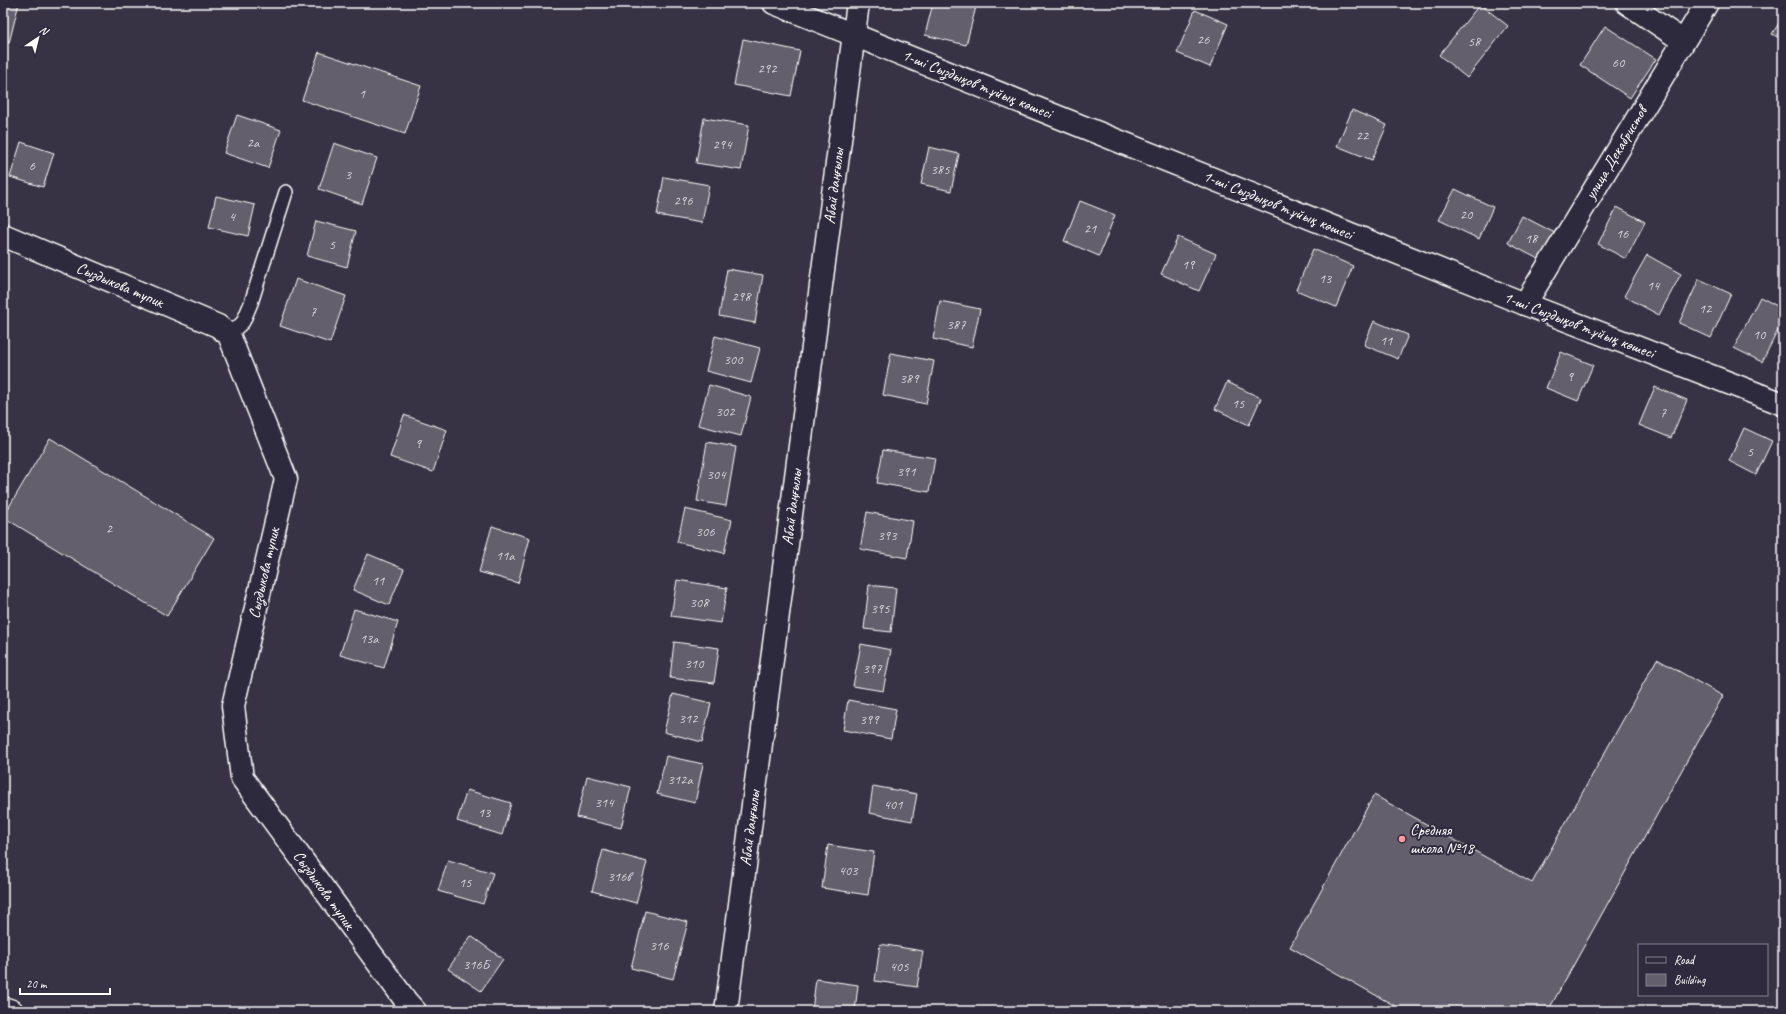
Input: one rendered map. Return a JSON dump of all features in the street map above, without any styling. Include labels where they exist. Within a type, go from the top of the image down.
[{"type":"street","name":"1-ші Сыздықов тұйық көшесі","points":[[774,3],[1525,304],[1783,404]]},
{"type":"street","name":"Абай даңғылы","points":[[726,1011],[858,3]]},
{"type":"street","points":[[1627,3],[1683,41]]},
{"type":"street","name":"улица Декабристов","points":[[1525,304],[1707,3]]},
{"type":"street","name":"Сыздыкова тупик","points":[[3,235],[218,326],[229,335],[286,479],[233,706],[242,778],[406,1001],[415,1011]]},
{"type":"street","points":[[3,1008],[12,1011]]},
{"type":"lane","points":[[229,335],[242,322],[251,303],[286,192]]},
{"type":"building","points":[[3,3],[19,3],[9,43],[3,41]]},
{"type":"building","points":[[933,3],[977,3],[966,45],[925,35]]},
{"type":"building","points":[[1480,4],[1508,26],[1467,78],[1439,55]]},
{"type":"building","points":[[1195,10],[1228,24],[1210,67],[1177,53]]},
{"type":"building","points":[[1783,17],[1783,40],[1772,34]]},
{"type":"building","points":[[1605,26],[1656,59],[1630,98],[1580,65]]},
{"type":"building","points":[[743,39],[800,51],[791,96],[734,85]]},
{"type":"building","points":[[319,52],[421,86],[405,134],[302,100]]},
{"type":"building","points":[[1352,110],[1387,125],[1372,160],[1337,146]]},
{"type":"building","points":[[237,115],[281,130],[268,168],[224,153]]},
{"type":"building","points":[[704,118],[749,125],[741,170],[696,163]]},
{"type":"building","points":[[21,142],[54,153],[43,187],[10,177]]},
{"type":"building","points":[[334,143],[377,158],[362,204],[319,189]]},
{"type":"building","points":[[929,147],[959,154],[951,191],[921,184]]},
{"type":"building","points":[[664,177],[709,185],[702,223],[657,215]]},
{"type":"building","points":[[1455,189],[1493,207],[1479,239],[1439,220]]},
{"type":"building","points":[[216,196],[255,205],[248,236],[209,227]]},
{"type":"building","points":[[1080,201],[1115,215],[1099,256],[1064,241]]},
{"type":"building","points":[[1617,207],[1645,222],[1626,259],[1598,244]]},
{"type":"building","points":[[1522,216],[1555,233],[1540,260],[1508,243]]},
{"type":"building","points":[[316,221],[356,231],[347,267],[307,256]]},
{"type":"building","points":[[1178,237],[1216,254],[1199,291],[1161,274]]},
{"type":"building","points":[[1313,249],[1353,266],[1336,307],[1296,290]]},
{"type":"building","points":[[1647,255],[1681,274],[1659,315],[1624,296]]},
{"type":"building","points":[[727,269],[763,275],[755,323],[719,316]]},
{"type":"building","points":[[296,279],[346,296],[330,343],[280,326]]},
{"type":"building","points":[[1699,279],[1731,294],[1711,338],[1679,323]]},
{"type":"building","points":[[1760,297],[1783,309],[1783,320],[1762,362],[1734,348]]},
{"type":"building","points":[[940,301],[980,309],[972,347],[933,339]]},
{"type":"building","points":[[1374,321],[1408,335],[1398,359],[1364,345]]},
{"type":"building","points":[[715,336],[760,348],[751,383],[706,371]]},
{"type":"building","points":[[1561,352],[1593,365],[1578,401],[1546,388]]},
{"type":"building","points":[[891,353],[934,361],[926,404],[883,395]]},
{"type":"building","points":[[1227,382],[1261,398],[1249,425],[1215,409]]},
{"type":"building","points":[[709,385],[751,397],[741,436],[698,425]]},
{"type":"building","points":[[1655,387],[1687,400],[1671,438],[1639,425]]},
{"type":"building","points":[[404,415],[447,430],[433,472],[390,457]]},
{"type":"building","points":[[1744,428],[1772,441],[1756,475],[1729,461]]},
{"type":"building","points":[[50,438],[214,538],[167,616],[3,517]]},
{"type":"building","points":[[707,442],[736,447],[726,506],[697,501]]},
{"type":"building","points":[[883,450],[935,458],[929,492],[877,483]]},
{"type":"building","points":[[685,509],[732,520],[724,553],[677,542]]},
{"type":"building","points":[[867,512],[913,521],[907,558],[860,549]]},
{"type":"building","points":[[492,526],[530,538],[518,583],[479,572]]},
{"type":"building","points":[[368,554],[404,569],[389,605],[353,590]]},
{"type":"building","points":[[677,580],[727,588],[721,623],[671,616]]},
{"type":"building","points":[[869,585],[896,588],[891,632],[864,629]]},
{"type":"building","points":[[354,609],[398,622],[384,668],[340,655]]},
{"type":"building","points":[[674,642],[719,648],[714,683],[670,678]]},
{"type":"building","points":[[861,644],[891,650],[883,691],[853,686]]},
{"type":"building","name":"Средняя школа №18","points":[[1657,659],[1723,696],[1548,1011],[1404,1011],[1290,947],[1374,795],[1532,883]]},
{"type":"building","points":[[673,694],[711,703],[702,742],[664,732]]},
{"type":"building","points":[[848,700],[896,709],[891,739],[843,730]]},
{"type":"building","points":[[666,756],[703,764],[695,803],[657,794]]},
{"type":"building","points":[[587,776],[631,787],[621,828],[577,817]]},
{"type":"building","points":[[873,786],[917,794],[912,821],[869,813]]},
{"type":"building","points":[[467,790],[511,803],[502,835],[457,821]]},
{"type":"building","points":[[828,845],[874,852],[868,895],[822,888]]},
{"type":"building","points":[[603,850],[647,862],[636,903],[592,891]]},
{"type":"building","points":[[448,860],[493,873],[483,904],[438,891]]},
{"type":"building","points":[[645,911],[688,922],[673,979],[631,968]]},
{"type":"building","points":[[471,936],[503,959],[481,991],[448,969]]},
{"type":"building","points":[[880,944],[923,951],[917,987],[875,981]]},
{"type":"building","points":[[816,979],[858,985],[855,1011],[812,1011]]},
{"type":"place","name":"Средняя школа №18","points":[[1402,839]]}]
